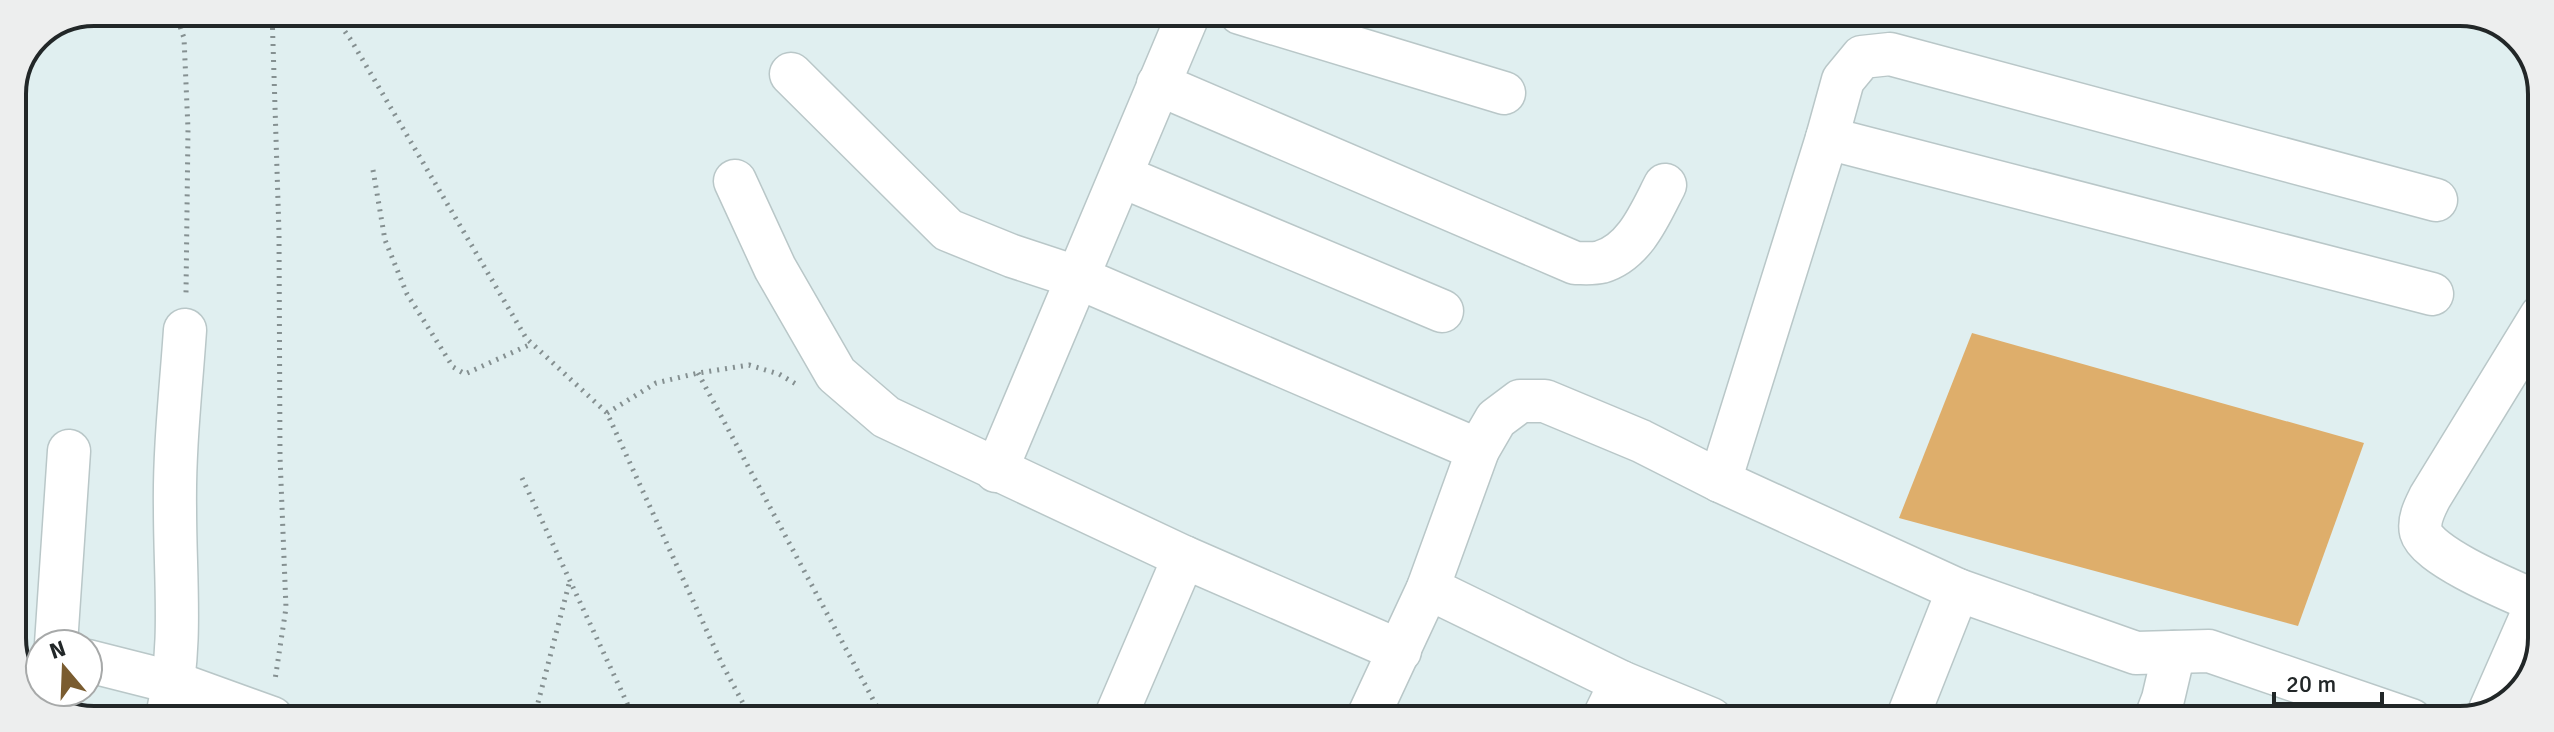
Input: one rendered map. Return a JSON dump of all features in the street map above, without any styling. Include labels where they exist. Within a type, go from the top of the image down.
[{"type":"street","points":[[996,471],[1183,26]]},
{"type":"street","points":[[1283,26],[1504,93]]},
{"type":"street","points":[[1720,481],[1843,80],[1862,57],[1890,54],[2436,200]]},
{"type":"street","points":[[791,74],[948,230],[1079,278],[1478,450]]},
{"type":"street","points":[[1158,84],[1575,263],[1600,262],[1621,252],[1644,227],[1665,185]]},
{"type":"street","points":[[1827,138],[2432,294]]},
{"type":"street","points":[[1121,176],[1442,311]]},
{"type":"street","points":[[735,181],[775,268],[836,374],[886,417],[1184,557],[1400,651]]},
{"type":"street","points":[[171,700],[179,603],[175,507],[185,330]]},
{"type":"street","points":[[2528,337],[2430,497],[2422,515],[2421,533],[2431,548],[2452,562],[2528,595]]},
{"type":"street","points":[[1373,706],[1428,588],[1478,450],[1496,419],[1520,401],[1545,401],[1641,441],[1720,481],[1958,590],[2136,653],[2209,651],[2370,706]]},
{"type":"street","points":[[57,628],[69,451]]},
{"type":"street","points":[[1120,706],[1184,557]]},
{"type":"street","points":[[1428,588],[1621,682],[1679,706]]},
{"type":"street","points":[[1912,706],[1958,590]]},
{"type":"street","points":[[2497,695],[2528,622]]},
{"type":"street","points":[[2160,706],[2174,652]]},
{"type":"street","points":[[104,669],[171,700],[206,706]]},
{"type":"street","points":[[1609,706],[1621,682]]},
{"type":"path","points":[[180,26],[184,38],[188,129],[185,330]]},
{"type":"path","points":[[272,26],[279,233],[280,457],[286,608],[273,706]]},
{"type":"path","points":[[341,26],[531,344],[607,413],[722,664],[745,706]]},
{"type":"path","points":[[373,170],[390,254],[407,294],[453,367],[465,374],[531,344]]},
{"type":"path","points":[[607,413],[656,383],[749,365],[779,374],[805,389]]},
{"type":"path","points":[[698,373],[877,706]]},
{"type":"path","points":[[522,478],[571,577],[628,706]]},
{"type":"path","points":[[537,706],[571,577]]},
{"type":"shaded area","points":[[1972,333],[2364,443],[2298,626],[1899,518]]}]
